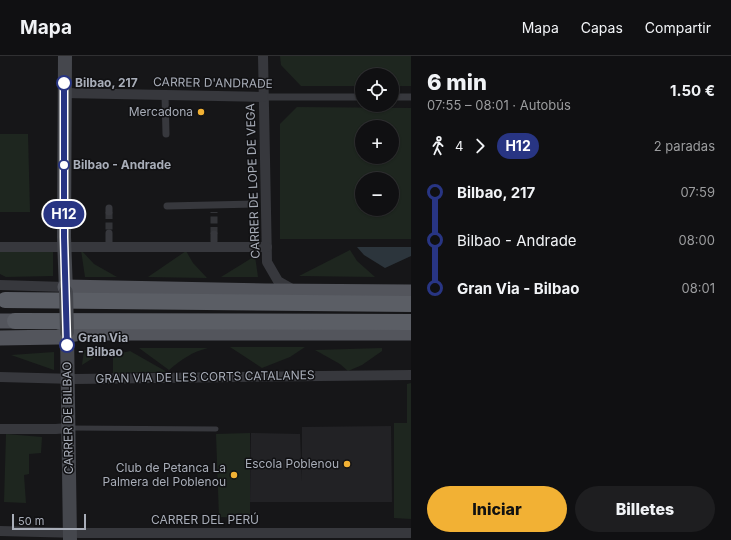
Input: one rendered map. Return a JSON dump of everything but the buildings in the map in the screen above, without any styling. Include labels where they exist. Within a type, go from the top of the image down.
[{"type":"highway","points":[[3,300],[411,304]]},
{"type":"highway","points":[[7,321],[411,322]]},
{"type":"main road","name":"CARRER DE BILBAO","points":[[65,56],[64,248],[68,378],[70,537]]},
{"type":"main road","points":[[65,290],[411,292]]},
{"type":"main road","points":[[0,338],[51,338],[67,333],[411,333]]},
{"type":"street","name":"CARRER DE LOPE DE VEGA","points":[[263,56],[267,262],[278,281],[297,291]]},
{"type":"street","name":"CARRER D'ANDRADE","points":[[64,93],[263,97],[355,97]]},
{"type":"street","points":[[165,95],[166,134]]},
{"type":"street","points":[[399,97],[411,97]]},
{"type":"street","points":[[167,206],[214,209],[255,204]]},
{"type":"street","points":[[109,233],[109,242]]},
{"type":"street","points":[[0,247],[267,247]]},
{"type":"street","points":[[0,285],[65,290]]},
{"type":"street","name":"GRAN VIA DE LES CORTS CATALANES","points":[[0,377],[68,378],[411,375]]},
{"type":"street","points":[[0,429],[68,428]]},
{"type":"street","name":"CARRER DEL PERÚ","points":[[0,531],[70,537],[411,533]]},
{"type":"lane","points":[[68,428],[89,426],[216,429]]},
{"type":"shaded area","points":[[280,56],[411,56],[411,86],[399,86],[399,68],[355,68],[355,86],[301,86],[281,65]]},
{"type":"shaded area","points":[[297,107],[355,108],[355,112],[399,112],[399,108],[411,108],[411,239],[280,239],[280,124]]},
{"type":"shaded area","points":[[0,134],[28,134],[30,212],[0,212]]},
{"type":"shaded area","points":[[357,247],[411,247],[411,256],[385,268],[364,255]]},
{"type":"shaded area","points":[[0,250],[53,250],[53,276],[6,277],[0,274]]},
{"type":"shaded area","points":[[81,250],[94,264],[117,277],[85,277]]},
{"type":"shaded area","points":[[350,250],[357,261],[375,277],[299,276]]},
{"type":"shaded area","points":[[186,251],[193,263],[207,278],[148,277]]},
{"type":"shaded area","points":[[255,256],[258,277],[221,277]]},
{"type":"shaded area","points":[[230,347],[305,347],[290,357],[262,368]]},
{"type":"shaded area","points":[[139,348],[208,348],[187,356],[169,370]]},
{"type":"shaded area","points":[[382,348],[382,351],[362,365],[348,371],[340,364],[315,350]]},
{"type":"shaded area","points":[[114,349],[101,353],[82,365],[84,350]]},
{"type":"shaded area","points":[[130,351],[167,372],[113,373],[113,355]]},
{"type":"shaded area","points":[[54,352],[54,370],[11,355]]},
{"type":"shaded area","points":[[411,383],[411,519],[394,518],[394,423],[407,423],[407,384]]},
{"type":"shaded area","name":"Escola Poblenou","points":[[391,426],[392,502],[250,502],[251,433],[300,434],[302,482],[302,427]]},
{"type":"shaded area","name":"Club de Petanca La Palmera del Poblenou","points":[[250,433],[250,518],[219,517],[216,434]]},
{"type":"shaded area","points":[[6,434],[42,437],[41,453],[29,454],[29,474],[24,475],[26,503],[4,502]]},
{"type":"tunnel","points":[[109,212],[109,233]]},
{"type":"tunnel","points":[[214,212],[214,234]]},
{"type":"bus line","name":"H12","points":[[64,83],[64,237],[67,345]]},
{"type":"place","name":"Bilbao, 217","points":[[64,83]]},
{"type":"place","name":"Mercadona","points":[[201,112]]},
{"type":"place","name":"Bilbao - Andrade","points":[[64,165]]},
{"type":"place","name":"Gran Via - Bilbao","points":[[67,345]]},
{"type":"place","name":"Escola Poblenou","points":[[347,464]]},
{"type":"place","name":"Club de Petanca La Palmera del Poblenou","points":[[234,475]]}]
